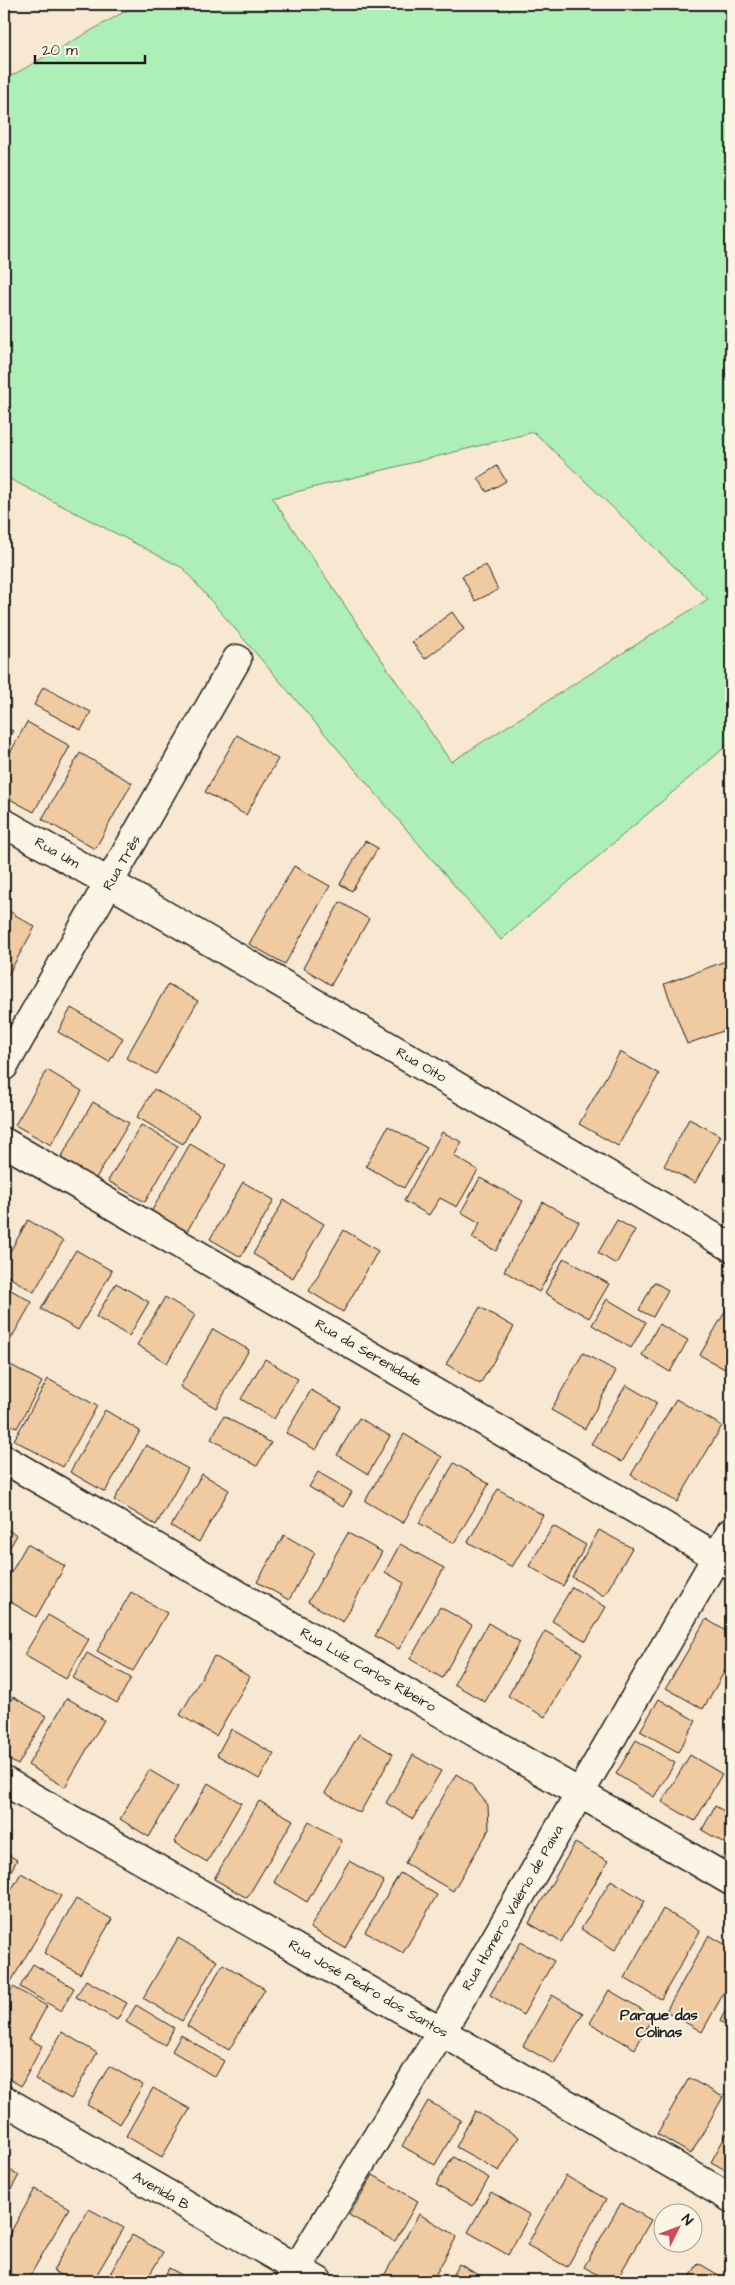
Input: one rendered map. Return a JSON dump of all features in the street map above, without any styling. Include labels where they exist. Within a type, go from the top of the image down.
[{"type":"street","name":"Rua Três","points":[[4,1066],[237,658]]},
{"type":"street","name":"Rua Um","points":[[4,823],[110,883]]},
{"type":"street","name":"Rua Oito","points":[[110,883],[731,1247]]},
{"type":"street","name":"Rua da Serenidade","points":[[4,1142],[724,1561]]},
{"type":"street","name":"Rua Luiz Carlos Ribeiro","points":[[4,1459],[731,1881]]},
{"type":"street","name":"Rua Homero Valério de Paiva","points":[[301,2277],[579,1792],[724,1561],[731,1532]]},
{"type":"street","name":"Rua José Pedro dos Santos","points":[[4,1781],[731,2198]]},
{"type":"street","name":"Avenida B","points":[[4,2100],[301,2277]]},
{"type":"green space","points":[[138,4],[731,4],[731,742],[501,940],[183,568],[4,476],[4,80]],"holes":[[[534,432],[708,599],[451,762],[272,498]]]},
{"type":"building","points":[[497,466],[506,481],[487,492],[478,478]]},
{"type":"building","points":[[486,565],[498,590],[475,601],[462,576]]},
{"type":"building","points":[[452,612],[464,629],[425,659],[412,642]]},
{"type":"building","points":[[43,687],[91,712],[81,730],[34,705]]},
{"type":"building","points":[[27,722],[70,746],[34,812],[4,796],[4,764]]},
{"type":"building","points":[[4,727],[13,731],[4,745]]},
{"type":"building","points":[[237,735],[278,759],[246,815],[205,792]]},
{"type":"building","points":[[80,753],[132,783],[95,849],[42,819]]},
{"type":"building","points":[[365,841],[378,848],[352,891],[340,884]]},
{"type":"building","points":[[294,866],[330,886],[285,964],[249,944]]},
{"type":"building","points":[[340,902],[369,919],[331,985],[303,968]]},
{"type":"building","points":[[4,908],[35,927],[5,980],[4,979]]},
{"type":"building","points":[[731,959],[731,1028],[687,1044],[664,984]]},
{"type":"building","points":[[168,984],[198,1001],[156,1074],[126,1058]]},
{"type":"building","points":[[71,1008],[123,1038],[109,1062],[58,1032]]},
{"type":"building","points":[[620,1052],[659,1074],[618,1146],[579,1124]]},
{"type":"building","points":[[47,1070],[82,1091],[51,1145],[15,1125]]},
{"type":"building","points":[[154,1089],[199,1115],[183,1144],[137,1117]]},
{"type":"building","points":[[93,1102],[129,1123],[93,1183],[58,1163]]},
{"type":"building","points":[[689,1119],[721,1136],[695,1183],[664,1166]]},
{"type":"building","points":[[141,1125],[178,1146],[145,1202],[108,1181]]},
{"type":"building","points":[[388,1126],[427,1148],[404,1188],[366,1166]]},
{"type":"building","points":[[442,1132],[462,1142],[454,1156],[478,1170],[457,1207],[440,1198],[429,1215],[404,1201]]},
{"type":"building","points":[[190,1144],[226,1165],[186,1233],[151,1212]]},
{"type":"building","points":[[480,1178],[523,1201],[496,1251],[472,1238],[480,1223],[461,1212]]},
{"type":"building","points":[[243,1182],[274,1200],[241,1257],[210,1239]]},
{"type":"building","points":[[284,1200],[324,1224],[293,1278],[253,1254]]},
{"type":"building","points":[[543,1202],[579,1222],[539,1292],[504,1271]]},
{"type":"building","points":[[28,1220],[63,1241],[34,1292],[4,1274],[4,1262]]},
{"type":"building","points":[[617,1220],[635,1230],[616,1264],[598,1253]]},
{"type":"building","points":[[344,1230],[378,1251],[343,1312],[309,1291]]},
{"type":"building","points":[[76,1250],[112,1271],[78,1330],[41,1309]]},
{"type":"building","points":[[564,1258],[609,1284],[589,1318],[545,1293]]},
{"type":"building","points":[[654,1282],[668,1290],[653,1317],[639,1310]]},
{"type":"building","points":[[116,1283],[149,1302],[129,1336],[96,1317]]},
{"type":"building","points":[[4,1286],[32,1302],[4,1351]]},
{"type":"building","points":[[165,1297],[195,1315],[167,1363],[137,1345]]},
{"type":"building","points":[[607,1299],[646,1322],[631,1348],[592,1325]]},
{"type":"building","points":[[729,1305],[731,1306],[730,1372],[700,1355]]},
{"type":"building","points":[[480,1307],[514,1327],[480,1384],[446,1364]]},
{"type":"building","points":[[659,1324],[688,1340],[670,1372],[642,1355]]},
{"type":"building","points":[[213,1329],[249,1350],[216,1408],[180,1387]]},
{"type":"building","points":[[583,1353],[616,1371],[585,1429],[551,1410]]},
{"type":"building","points":[[265,1359],[298,1379],[274,1419],[241,1399]]},
{"type":"building","points":[[7,1363],[42,1382],[17,1428],[4,1421],[4,1369]]},
{"type":"building","points":[[48,1379],[97,1406],[63,1467],[14,1440]]},
{"type":"building","points":[[626,1385],[657,1403],[622,1462],[591,1444]]},
{"type":"building","points":[[311,1390],[341,1407],[316,1450],[286,1433]]},
{"type":"building","points":[[676,1399],[722,1426],[677,1502],[631,1475]]},
{"type":"building","points":[[105,1410],[140,1431],[105,1492],[70,1472]]},
{"type":"building","points":[[224,1416],[271,1443],[257,1466],[211,1439]]},
{"type":"building","points":[[359,1418],[390,1436],[368,1474],[337,1455]]},
{"type":"building","points":[[404,1434],[442,1457],[403,1523],[365,1501]]},
{"type":"building","points":[[146,1445],[188,1469],[156,1525],[114,1500]]},
{"type":"building","points":[[454,1463],[489,1484],[454,1543],[419,1523]]},
{"type":"building","points":[[318,1472],[352,1492],[343,1507],[309,1487]]},
{"type":"building","points":[[202,1474],[229,1490],[199,1542],[171,1526]]},
{"type":"building","points":[[498,1489],[543,1515],[512,1567],[468,1542]]},
{"type":"building","points":[[553,1526],[586,1545],[563,1586],[529,1566]]},
{"type":"building","points":[[4,1528],[17,1535],[4,1558]]},
{"type":"building","points":[[599,1530],[632,1548],[604,1596],[572,1577]]},
{"type":"building","points":[[348,1533],[382,1552],[343,1622],[308,1602]]},
{"type":"building","points":[[284,1535],[315,1553],[289,1600],[257,1582]]},
{"type":"building","points":[[27,1544],[65,1566],[36,1617],[4,1598],[4,1585]]},
{"type":"building","points":[[400,1544],[444,1568],[399,1649],[375,1636],[404,1583],[385,1572]]},
{"type":"building","points":[[572,1587],[606,1607],[586,1641],[552,1621]]},
{"type":"building","points":[[131,1592],[167,1613],[133,1671],[97,1651]]},
{"type":"building","points":[[440,1607],[472,1625],[442,1678],[410,1659]]},
{"type":"building","points":[[48,1615],[89,1639],[66,1679],[24,1655]]},
{"type":"building","points":[[706,1619],[731,1634],[731,1660],[703,1709],[666,1688]]},
{"type":"building","points":[[488,1623],[520,1642],[485,1702],[454,1684]]},
{"type":"building","points":[[545,1631],[582,1653],[545,1717],[508,1696]]},
{"type":"building","points":[[87,1653],[131,1678],[117,1703],[73,1678]]},
{"type":"building","points":[[214,1656],[250,1677],[216,1736],[180,1715]]},
{"type":"building","points":[[13,1697],[46,1716],[18,1765],[4,1757],[4,1713]]},
{"type":"building","points":[[67,1698],[104,1720],[65,1787],[28,1765]]},
{"type":"building","points":[[659,1699],[696,1721],[678,1752],[640,1731]]},
{"type":"building","points":[[231,1729],[274,1754],[259,1779],[217,1755]]},
{"type":"building","points":[[359,1734],[393,1754],[360,1813],[325,1793]]},
{"type":"building","points":[[636,1740],[675,1763],[654,1797],[616,1774]]},
{"type":"building","points":[[413,1755],[441,1771],[413,1819],[386,1803]]},
{"type":"building","points":[[690,1755],[722,1774],[695,1821],[662,1802]]},
{"type":"building","points":[[149,1770],[178,1787],[149,1837],[120,1819]]},
{"type":"building","points":[[456,1774],[469,1782],[488,1805],[489,1830],[453,1891],[405,1863]]},
{"type":"building","points":[[208,1783],[241,1803],[207,1862],[174,1842]]},
{"type":"building","points":[[259,1801],[293,1820],[247,1898],[214,1879]]},
{"type":"building","points":[[715,1806],[731,1815],[731,1847],[702,1830]]},
{"type":"building","points":[[309,1821],[342,1841],[307,1902],[274,1882]]},
{"type":"building","points":[[575,1843],[608,1861],[561,1942],[529,1923]]},
{"type":"building","points":[[4,1852],[17,1860],[4,1883]]},
{"type":"building","points":[[349,1861],[384,1881],[345,1948],[310,1928]]},
{"type":"building","points":[[21,1873],[61,1896],[5,1992],[4,1903]]},
{"type":"building","points":[[400,1873],[437,1895],[403,1953],[365,1932]]},
{"type":"building","points":[[611,1880],[645,1901],[615,1950],[581,1929]]},
{"type":"building","points":[[76,1899],[112,1919],[80,1974],[44,1953]]},
{"type":"building","points":[[663,1909],[700,1931],[661,1999],[624,1978]]},
{"type":"building","points":[[709,1935],[731,1948],[731,1980],[702,2032],[666,2011]]},
{"type":"building","points":[[178,1938],[217,1961],[182,2021],[143,1998]]},
{"type":"building","points":[[521,1942],[554,1961],[523,2015],[490,1995]]},
{"type":"building","points":[[33,1964],[74,1988],[61,2011],[20,1987]]},
{"type":"building","points":[[223,1964],[265,1989],[229,2050],[187,2026]]},
{"type":"building","points":[[86,1980],[127,2003],[117,2020],[76,1997]]},
{"type":"building","points":[[13,1987],[47,2006],[29,2039],[42,2046],[21,2086],[4,2076],[4,2003]]},
{"type":"building","points":[[609,1990],[653,2016],[635,2049],[590,2023]]},
{"type":"building","points":[[552,1995],[583,2013],[554,2064],[523,2046]]},
{"type":"building","points":[[731,2000],[731,2028],[720,2021]]},
{"type":"building","points":[[136,2005],[174,2028],[165,2045],[126,2022]]},
{"type":"building","points":[[62,2032],[97,2053],[71,2099],[35,2079]]},
{"type":"building","points":[[181,2035],[224,2061],[215,2077],[172,2051]]},
{"type":"building","points":[[109,2066],[143,2085],[120,2124],[87,2105]]},
{"type":"building","points":[[689,2078],[723,2097],[691,2154],[657,2134]]},
{"type":"building","points":[[153,2088],[190,2109],[162,2157],[126,2136]]},
{"type":"building","points":[[428,2101],[461,2120],[435,2165],[402,2146]]},
{"type":"building","points":[[475,2111],[519,2137],[499,2171],[456,2147]]},
{"type":"building","points":[[731,2126],[731,2173],[711,2162]]},
{"type":"building","points":[[453,2157],[489,2178],[473,2206],[436,2185]]},
{"type":"building","points":[[4,2167],[19,2175],[4,2202]]},
{"type":"building","points":[[373,2175],[418,2201],[395,2241],[349,2215]]},
{"type":"building","points":[[566,2176],[606,2199],[567,2267],[527,2245]]},
{"type":"building","points":[[35,2189],[69,2208],[27,2281],[24,2281],[4,2270],[4,2244]]},
{"type":"building","points":[[491,2192],[530,2215],[508,2255],[468,2232]]},
{"type":"building","points":[[621,2203],[651,2220],[616,2281],[608,2281],[584,2267]]},
{"type":"building","points":[[89,2209],[124,2228],[93,2281],[71,2281],[53,2271]]},
{"type":"building","points":[[419,2214],[457,2236],[432,2281],[381,2281]]},
{"type":"building","points":[[132,2235],[163,2252],[146,2281],[106,2281]]},
{"type":"building","points":[[698,2263],[729,2281],[688,2281]]},
{"type":"building","points":[[459,2264],[489,2281],[449,2281]]},
{"type":"building","points":[[169,2268],[193,2281],[162,2281]]},
{"type":"district","name":"Parque das Colinas","points":[[659,2024]]}]
